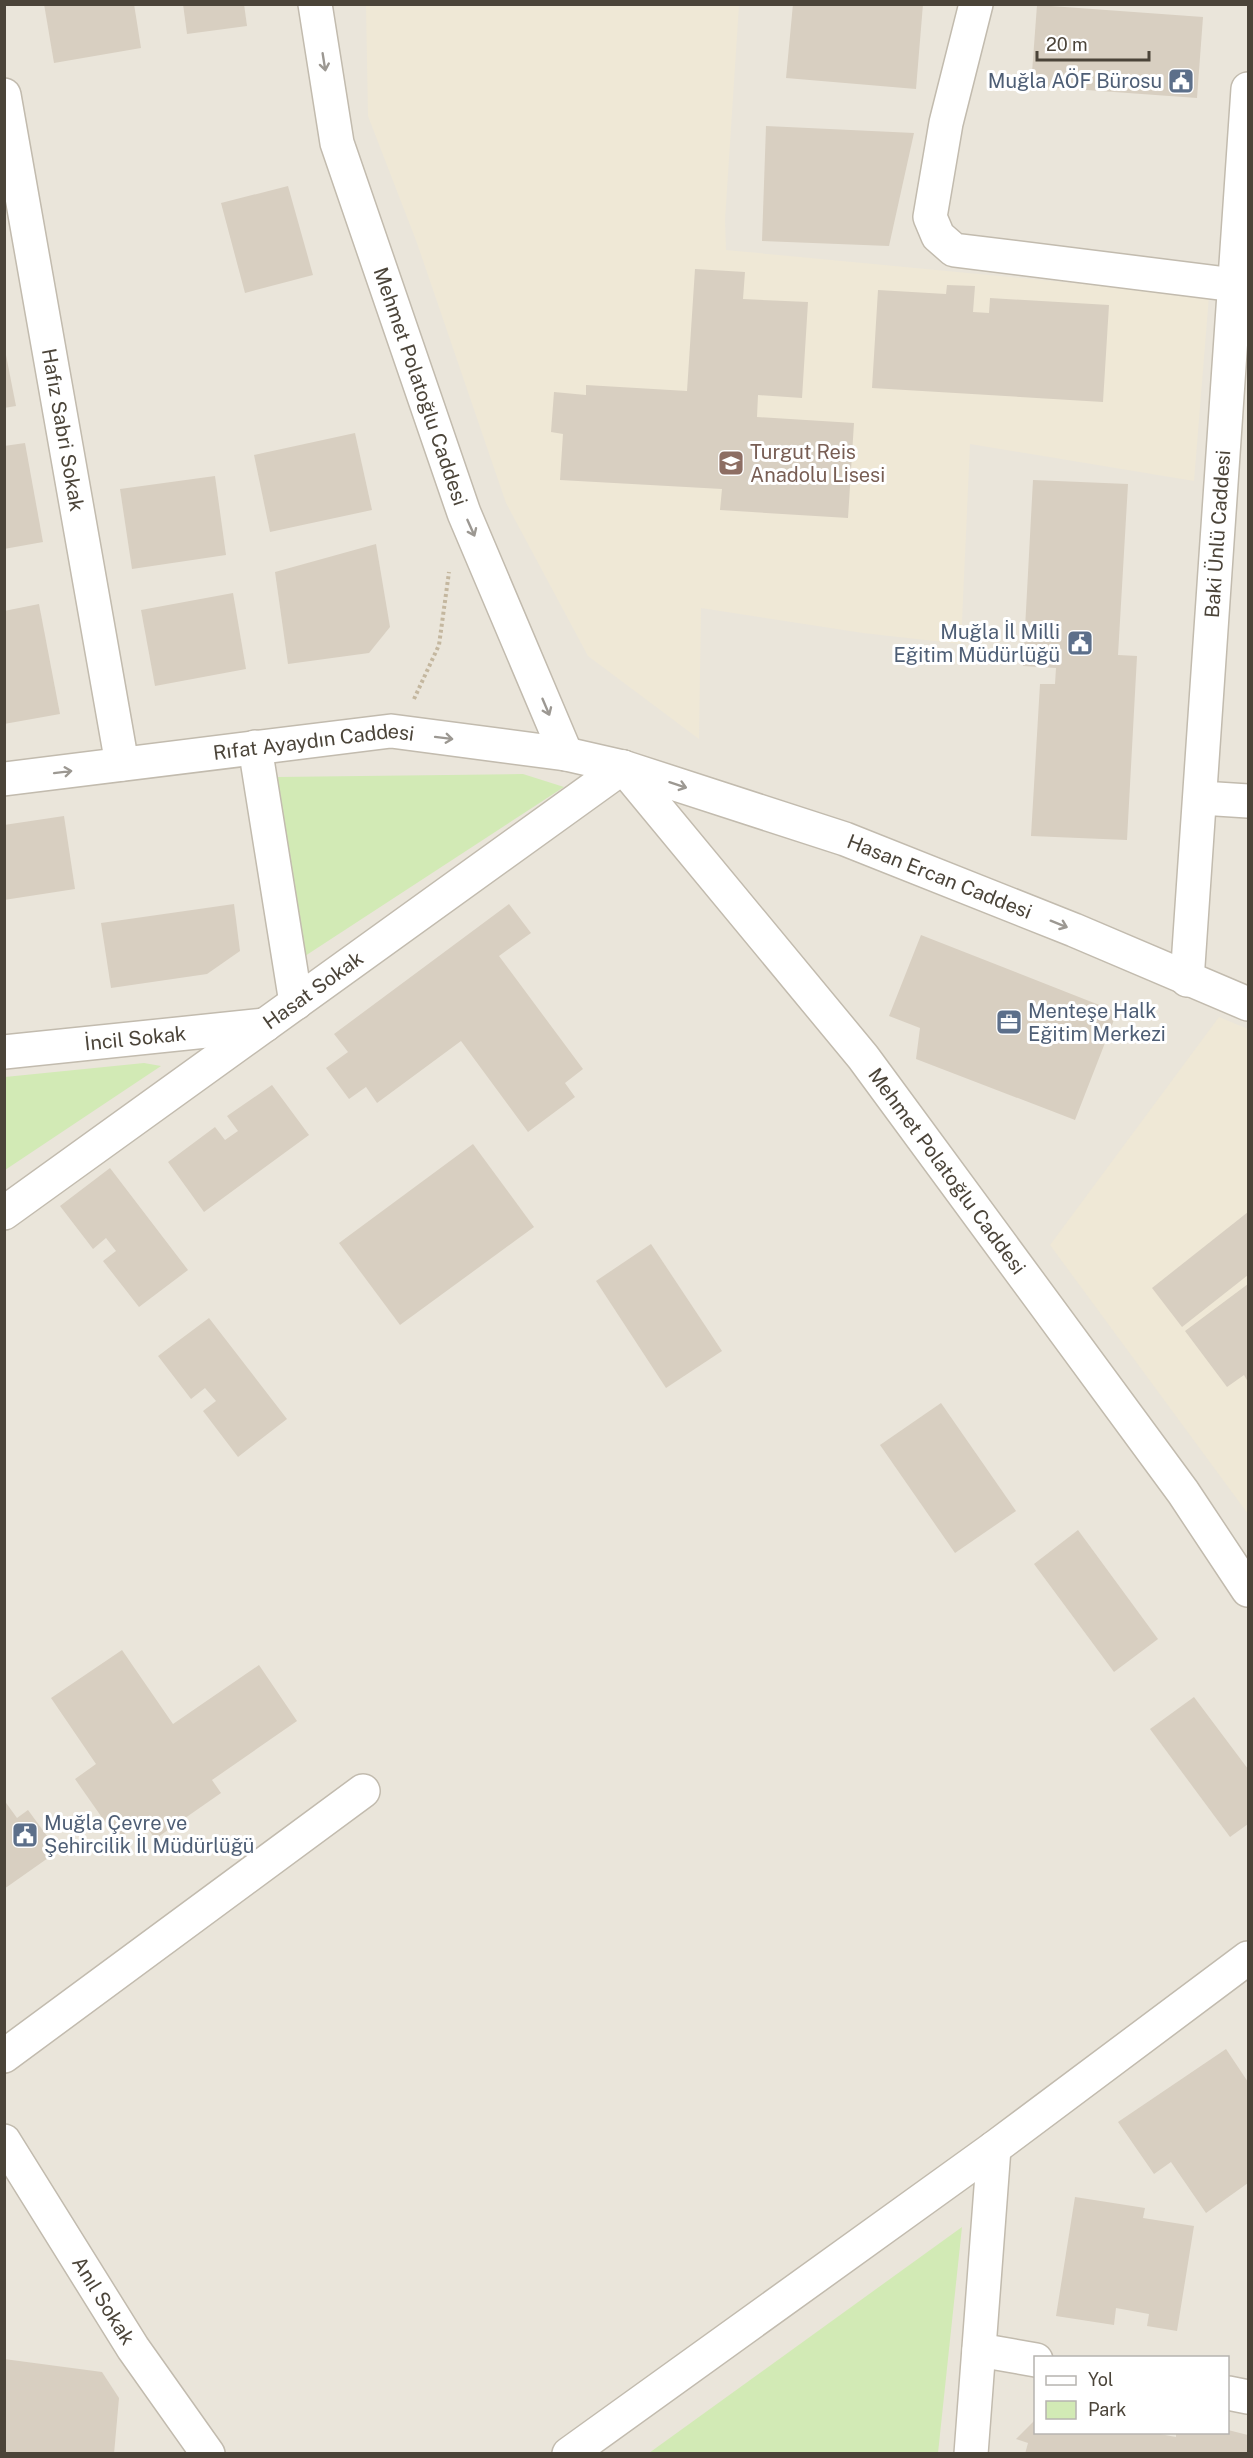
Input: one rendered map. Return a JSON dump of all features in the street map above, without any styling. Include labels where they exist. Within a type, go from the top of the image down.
[{"type":"street","name":"Mehmet Polatoğlu Caddesi","points":[[315,4],[337,143],[412,368],[472,530],[566,754]]},
{"type":"street","points":[[976,4],[946,123],[930,217],[938,236],[954,250],[1235,285]]},
{"type":"street","name":"Baki Ünlü Caddesi","points":[[1187,980],[1248,89]]},
{"type":"street","name":"Hafız Sabri Sokak","points":[[4,95],[122,764]]},
{"type":"street","name":"Rıfat Ayaydın Caddesi","points":[[4,778],[391,731],[566,754],[623,767]]},
{"type":"street","points":[[255,747],[296,1003]]},
{"type":"street","name":"Mehmet Polatoğlu Caddesi","points":[[623,767],[863,1057],[1183,1492],[1248,1590]]},
{"type":"street","name":"Hasat Sokak","points":[[4,1213],[623,767]]},
{"type":"street","name":"Hasan Ercan Caddesi","points":[[623,767],[845,839],[1074,930],[1248,1004]]},
{"type":"street","points":[[1201,798],[1248,801]]},
{"type":"street","name":"İncil Sokak","points":[[4,1052],[267,1025]]},
{"type":"street","points":[[4,2055],[363,1791]]},
{"type":"street","points":[[569,2454],[994,2148],[1248,1958]]},
{"type":"street","name":"Anıl Sokak","points":[[4,2141],[133,2348],[208,2454]]},
{"type":"street","points":[[971,2454],[994,2148]]},
{"type":"street","points":[[979,2350],[1034,2360]]},
{"type":"street","points":[[1229,2393],[1248,2397]]},
{"type":"path","points":[[391,731],[421,689],[439,645],[450,566],[472,530]]},
{"type":"shaded area","points":[[5,5],[1248,5],[1248,2453],[5,2454]]},
{"type":"shaded area","name":"Turgut Reis Anadolu Lisesi","points":[[366,5],[739,5],[725,220],[726,250],[1209,296],[1194,481],[970,444],[961,644],[863,633],[701,608],[699,739],[588,656],[506,503],[417,243],[368,116]]},
{"type":"shaded area","points":[[1219,1017],[1248,1029],[1248,1514],[1050,1245]]},
{"type":"green space","points":[[523,774],[564,787],[305,956],[277,777]]},
{"type":"green space","points":[[144,1063],[161,1066],[5,1170],[5,1077]]},
{"type":"green space","points":[[962,2227],[938,2453],[649,2453]]},
{"type":"building","points":[[44,4],[134,4],[141,48],[54,63]]},
{"type":"building","points":[[183,4],[244,4],[247,26],[187,34]]},
{"type":"building","points":[[793,4],[923,4],[916,89],[786,78]]},
{"type":"building","points":[[1037,5],[1203,17],[1197,98],[1031,86]]},
{"type":"building","points":[[766,126],[914,133],[889,246],[762,241]]},
{"type":"building","points":[[288,186],[313,275],[245,293],[221,203]]},
{"type":"building","points":[[695,269],[745,272],[743,299],[808,302],[802,398],[758,395],[757,417],[854,423],[848,518],[720,510],[722,489],[560,480],[563,434],[551,432],[554,392],[586,395],[586,385],[687,391]]},
{"type":"building","points":[[947,285],[975,286],[973,312],[989,313],[990,298],[1109,305],[1103,402],[872,388],[878,290],[946,294]]},
{"type":"building","points":[[4,345],[16,406],[4,408]]},
{"type":"building","points":[[355,433],[372,510],[270,532],[254,455]]},
{"type":"building","points":[[25,443],[43,542],[4,549],[4,446]]},
{"type":"building","points":[[215,476],[226,555],[132,569],[120,489]]},
{"type":"building","points":[[1033,480],[1128,484],[1118,655],[1137,656],[1127,840],[1031,836],[1040,684],[1055,684],[1056,668],[1023,666]]},
{"type":"building","points":[[376,544],[390,627],[369,653],[288,664],[275,572]]},
{"type":"building","points":[[233,593],[246,669],[155,686],[141,610]]},
{"type":"building","points":[[39,604],[60,714],[4,724],[4,611]]},
{"type":"building","points":[[64,816],[75,889],[4,900],[4,825]]},
{"type":"building","points":[[234,904],[240,951],[207,974],[111,988],[101,923]]},
{"type":"building","points":[[509,904],[531,933],[499,956],[583,1069],[565,1083],[575,1097],[528,1132],[461,1041],[377,1103],[366,1087],[349,1099],[326,1068],[348,1052],[334,1034]]},
{"type":"building","name":"Menteşe Halk Eğitim Merkezi","points":[[921,935],[1117,1012],[1075,1120],[916,1059],[920,1028],[889,1016]]},
{"type":"building","points":[[272,1085],[309,1135],[204,1212],[168,1162],[215,1127],[225,1140],[238,1131],[227,1116]]},
{"type":"building","points":[[473,1144],[534,1227],[400,1325],[339,1243]]},
{"type":"building","points":[[110,1168],[188,1270],[139,1307],[103,1261],[116,1251],[106,1238],[93,1249],[60,1206]]},
{"type":"building","points":[[1248,1212],[1248,1275],[1182,1327],[1152,1288]]},
{"type":"building","points":[[651,1244],[722,1351],[666,1388],[596,1281]]},
{"type":"building","points":[[1248,1284],[1248,1382],[1244,1375],[1227,1387],[1185,1331]]},
{"type":"building","points":[[209,1318],[287,1419],[238,1457],[203,1411],[216,1401],[205,1388],[191,1399],[158,1356]]},
{"type":"building","points":[[941,1403],[1016,1511],[955,1553],[880,1445]]},
{"type":"building","points":[[1078,1530],[1158,1639],[1114,1672],[1034,1564]]},
{"type":"building","points":[[122,1650],[173,1724],[259,1665],[297,1721],[212,1780],[221,1793],[155,1839],[143,1821],[117,1839],[75,1779],[96,1764],[51,1698]]},
{"type":"building","points":[[1194,1697],[1248,1769],[1248,1824],[1230,1837],[1150,1729]]},
{"type":"building","name":"Muğla Çevre ve Şehircilik İl Müdürlüğü","points":[[4,1800],[17,1818],[28,1810],[58,1851],[4,1889]]},
{"type":"building","points":[[1226,2049],[1248,2082],[1248,2183],[1206,2213],[1171,2162],[1154,2174],[1118,2122]]},
{"type":"building","points":[[1075,2197],[1145,2208],[1143,2218],[1194,2226],[1177,2331],[1147,2326],[1149,2314],[1116,2308],[1114,2325],[1056,2316]]},
{"type":"building","points":[[4,2359],[102,2372],[119,2398],[114,2454],[4,2454]]},
{"type":"building","points":[[1034,2421],[1034,2434],[1160,2434],[1176,2437],[1176,2434],[1229,2434],[1229,2430],[1248,2435],[1248,2454],[1025,2454],[1028,2443],[1016,2439]]},
{"type":"place","name":"Muğla AÖF Bürosu","points":[[1181,81]]},
{"type":"place","name":"Turgut Reis Anadolu Lisesi","points":[[731,463]]},
{"type":"place","name":"Muğla İl Milli Eğitim Müdürlüğü","points":[[1080,643]]},
{"type":"place","name":"Menteşe Halk Eğitim Merkezi","points":[[1009,1022]]},
{"type":"place","name":"Muğla Çevre ve Şehircilik İl Müdürlüğü","points":[[25,1835]]}]
